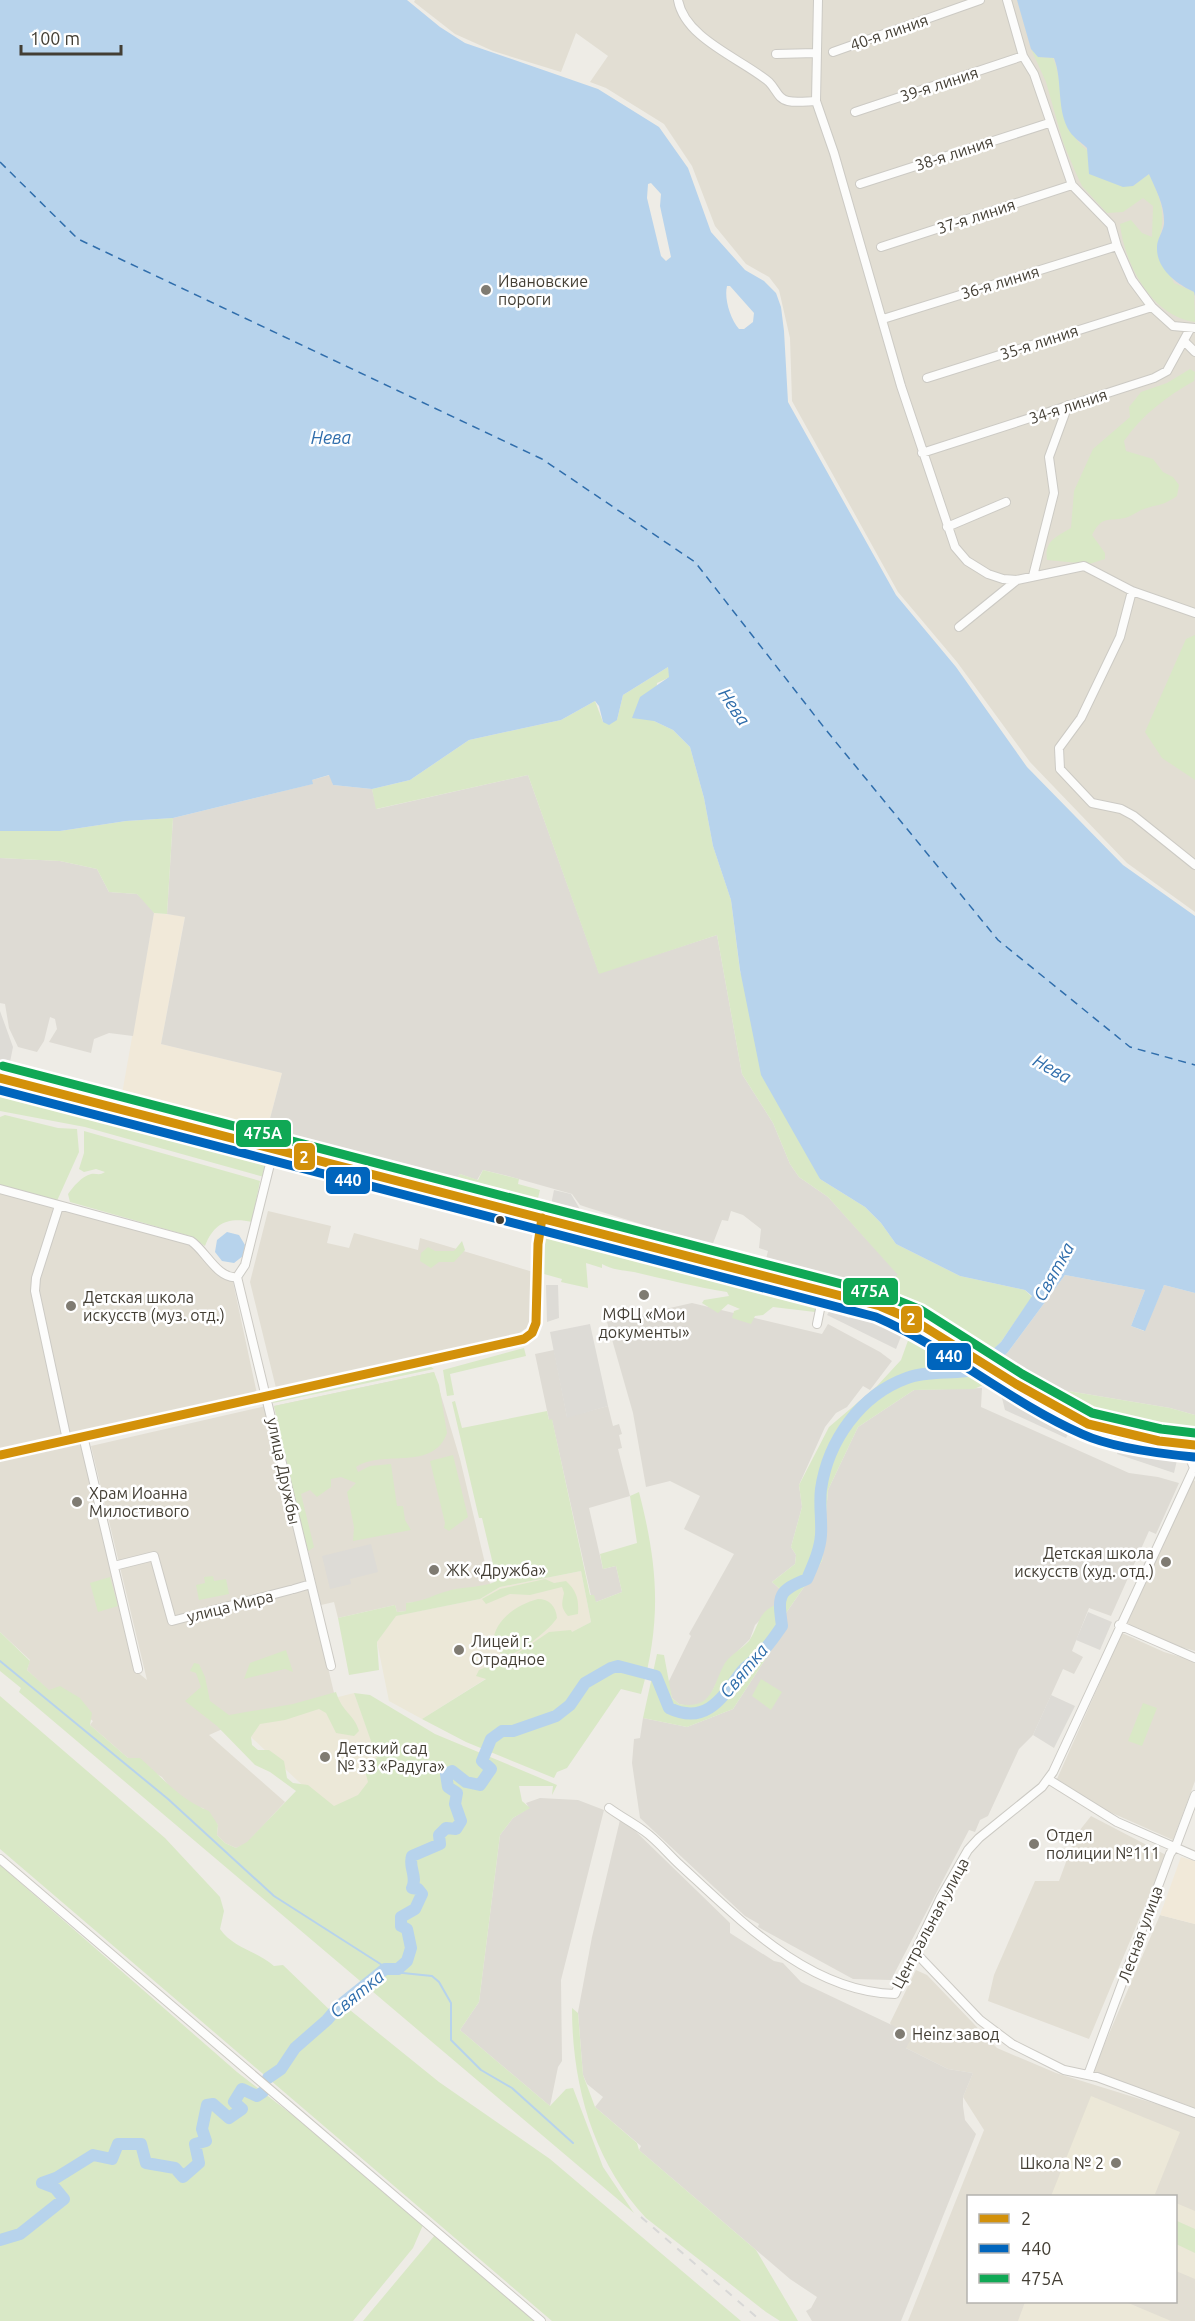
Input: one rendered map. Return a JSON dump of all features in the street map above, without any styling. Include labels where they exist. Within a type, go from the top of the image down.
[{"type":"main road","points":[[0,1078],[880,1306],[915,1321],[1002,1375],[1088,1424],[1195,1445]]},
{"type":"street","points":[[678,0],[686,18],[720,52],[761,77],[780,97],[788,101],[816,101]]},
{"type":"street","points":[[818,0],[816,101],[922,453],[955,547],[967,561],[988,574],[1003,579],[1017,580],[1084,567],[1132,591],[1195,613]]},
{"type":"street","name":"40-я линия","points":[[832,52],[980,0]]},
{"type":"street","points":[[1007,0],[1023,56],[1034,75],[1048,123],[1072,185],[1112,225],[1117,246],[1132,280],[1152,307],[1173,326],[1192,329]]},
{"type":"street","points":[[776,54],[816,53]]},
{"type":"street","name":"39-я линия","points":[[855,111],[1023,56]]},
{"type":"street","name":"38-я линия","points":[[860,184],[1048,123]]},
{"type":"street","name":"37-я линия","points":[[881,247],[1072,185]]},
{"type":"street","name":"36-я линия","points":[[882,319],[1117,246]]},
{"type":"street","name":"35-я линия","points":[[927,378],[1152,307]]},
{"type":"street","name":"34-я линия","points":[[922,453],[1154,378],[1167,371],[1192,329]]},
{"type":"street","points":[[1185,342],[1195,352]]},
{"type":"street","points":[[1034,576],[1054,493],[1049,457],[1068,405]]},
{"type":"street","points":[[947,527],[1006,502]]},
{"type":"street","points":[[959,627],[1017,580]]},
{"type":"street","points":[[1132,591],[1120,637],[1082,718],[1059,748],[1060,769],[1092,803],[1121,809],[1134,816],[1195,865]]},
{"type":"street","points":[[0,1189],[190,1241],[201,1248],[222,1273],[231,1278],[237,1277],[245,1265],[274,1148]]},
{"type":"street","points":[[59,1206],[36,1278],[35,1291],[67,1440]]},
{"type":"street","points":[[0,1455],[266,1394],[514,1342],[528,1336],[536,1323],[538,1244],[542,1218]]},
{"type":"street","name":"улица Дружбы","points":[[237,1277],[331,1666]]},
{"type":"street","points":[[817,1324],[824,1290]]},
{"type":"street","points":[[83,1436],[138,1669]]},
{"type":"street","points":[[1178,1443],[1188,1453],[1195,1467]]},
{"type":"street","name":"Центральная улица","points":[[609,1808],[645,1832],[751,1931],[839,1985],[874,1993],[895,1994],[941,1897],[973,1844],[1048,1779],[1195,1467]]},
{"type":"street","name":"улица Мира","points":[[114,1566],[154,1556],[172,1621],[311,1584]]},
{"type":"street","points":[[1119,1625],[1195,1658]]},
{"type":"street","points":[[1048,1779],[1117,1822],[1195,1856]]},
{"type":"street","name":"Лесная улица","points":[[1088,2075],[1195,1795]]},
{"type":"street","points":[[0,1859],[541,2321]]},
{"type":"street","points":[[915,1952],[999,2037],[1064,2070],[1088,2075],[1195,2113]]},
{"type":"shaded area","points":[[415,0],[1195,0],[1195,912],[1127,863],[1030,762],[957,662],[898,592],[792,401],[790,338],[779,290],[769,277],[746,264],[715,226],[692,166],[664,124],[606,88],[590,82],[608,56],[576,33],[561,72],[493,51],[455,34],[414,2]]},
{"type":"shaded area","points":[[330,775],[333,785],[372,789],[377,809],[528,775],[599,973],[717,935],[742,1074],[773,1123],[790,1164],[799,1177],[828,1197],[899,1275],[872,1287],[766,1259],[768,1251],[759,1248],[761,1229],[743,1215],[731,1211],[728,1221],[722,1220],[712,1246],[580,1205],[572,1194],[508,1176],[483,1170],[477,1180],[460,1174],[454,1181],[267,1130],[282,1073],[161,1044],[185,917],[167,914],[173,818],[312,784],[312,780]]},
{"type":"shaded area","points":[[0,858],[60,861],[97,869],[109,892],[137,894],[147,903],[154,913],[133,1036],[109,1033],[94,1039],[91,1053],[49,1042],[57,1029],[55,1019],[50,1017],[44,1041],[37,1052],[18,1047],[9,1028],[5,1004],[0,1003]]},
{"type":"shaded area","points":[[154,913],[185,916],[161,1044],[282,1073],[267,1130],[122,1094]]},
{"type":"shaded area","points":[[0,1011],[13,1047],[9,1067],[0,1065]]},
{"type":"shaded area","points":[[0,1186],[190,1238],[202,1244],[223,1271],[231,1273],[257,1394],[0,1451]]},
{"type":"shaded area","points":[[554,1190],[571,1194],[584,1216],[583,1220],[550,1210]]},
{"type":"shaded area","points":[[268,1211],[331,1226],[327,1243],[349,1248],[354,1233],[418,1250],[420,1238],[533,1272],[531,1318],[528,1327],[509,1340],[276,1388],[250,1282]]},
{"type":"shaded area","points":[[1065,1275],[1145,1290],[1131,1326],[1144,1331],[1164,1285],[1195,1293],[1195,1415],[1170,1408],[1044,1387],[1037,1379],[1010,1364],[1004,1368],[996,1363],[1008,1352]]},
{"type":"shaded area","points":[[546,1285],[558,1285],[559,1318],[547,1322]]},
{"type":"shaded area","points":[[692,1303],[822,1334],[828,1324],[892,1361],[870,1390],[863,1386],[847,1407],[836,1413],[825,1427],[799,1485],[802,1507],[791,1547],[796,1555],[795,1564],[772,1582],[780,1589],[775,1605],[755,1625],[750,1639],[726,1663],[709,1698],[700,1704],[689,1706],[679,1704],[672,1698],[668,1683],[691,1636],[689,1634],[734,1554],[684,1529],[700,1496],[670,1481],[646,1487],[633,1413],[607,1322]]},
{"type":"shaded area","points":[[854,1308],[881,1316],[904,1329],[896,1349],[827,1315],[830,1310],[849,1318]]},
{"type":"shaded area","points":[[590,1324],[608,1406],[567,1418],[550,1332]]},
{"type":"shaded area","points":[[554,1350],[567,1417],[608,1406],[613,1426],[619,1424],[622,1434],[619,1435],[622,1448],[618,1449],[630,1496],[589,1508],[603,1569],[616,1566],[622,1592],[596,1602],[591,1596],[535,1354]]},
{"type":"shaded area","points":[[434,1372],[460,1459],[490,1584],[479,1588],[453,1590],[419,1602],[406,1603],[406,1611],[397,1612],[395,1605],[338,1618],[334,1602],[321,1605],[274,1406]]},
{"type":"shaded area","points":[[982,1388],[981,1407],[1129,1473],[1179,1483],[1156,1534],[1149,1531],[1111,1616],[1089,1608],[1072,1651],[1083,1657],[1074,1674],[1063,1669],[1033,1735],[1019,1749],[988,1816],[980,1820],[975,1832],[969,1830],[891,1980],[853,1979],[758,1927],[759,1924],[745,1916],[640,1818],[632,1763],[634,1739],[640,1738],[643,1718],[687,1727],[733,1709],[785,1629],[786,1613],[822,1561],[828,1490],[858,1427],[914,1390]]},
{"type":"shaded area","points":[[1012,1395],[1016,1400],[1072,1425],[1066,1438],[1005,1410],[1002,1398]]},
{"type":"shaded area","points":[[266,1406],[335,1697],[236,1723],[209,1735],[285,1802],[247,1843],[236,1848],[225,1843],[217,1835],[218,1825],[203,1808],[195,1807],[172,1790],[162,1777],[128,1758],[90,1725],[93,1721],[49,1691],[27,1670],[30,1660],[0,1632],[0,1459],[80,1441],[136,1671],[147,1680],[91,1446]]},
{"type":"shaded area","points":[[1121,1439],[1178,1456],[1174,1473],[1117,1454]]},
{"type":"shaded area","points":[[1193,1480],[1195,1481],[1195,1651],[1163,1642],[1126,1623]]},
{"type":"shaded area","points":[[371,1544],[378,1572],[350,1579],[351,1584],[330,1589],[322,1556]]},
{"type":"shaded area","name":"Лицей г. Отрадное","points":[[581,1571],[591,1622],[490,1676],[422,1719],[389,1701],[377,1642],[395,1616],[480,1599],[500,1587]]},
{"type":"shaded area","points":[[1088,1612],[1112,1622],[1100,1650],[1076,1640]]},
{"type":"shaded area","points":[[1122,1633],[1164,1652],[1195,1661],[1195,1781],[1173,1840],[1103,1809],[1057,1779]]},
{"type":"shaded area","name":"Детский сад № 33 «Радуга»","points":[[354,1693],[377,1756],[376,1781],[344,1824],[236,1723]]},
{"type":"shaded area","points":[[1051,1695],[1075,1706],[1054,1748],[1033,1735]]},
{"type":"shaded area","points":[[540,1798],[578,1800],[604,1810],[561,1980],[562,2061],[558,2067],[550,2106],[460,2030],[479,2002],[500,1835],[513,1818],[529,1808],[526,1803]]},
{"type":"shaded area","points":[[1091,1816],[1166,1855],[1089,2039],[988,2001],[994,1975],[1035,1881],[1059,1881],[1076,1835]]},
{"type":"shaded area","points":[[620,1820],[626,1822],[730,1923],[730,1933],[774,1961],[783,1963],[801,1982],[913,2035],[906,2048],[948,2069],[973,2073],[963,2097],[963,2106],[965,2120],[976,2134],[901,2321],[812,2321],[806,2311],[811,2308],[817,2297],[790,2279],[639,2150],[641,2146],[595,2107],[603,2097],[587,2084],[583,2075],[578,2012],[592,1937]]},
{"type":"shaded area","points":[[1181,1857],[1195,1861],[1195,1924],[1160,1915]]},
{"type":"shaded area","points":[[1160,1915],[1195,1924],[1195,2108],[1093,2071]]},
{"type":"shaded area","points":[[916,1970],[927,1975],[997,2048],[1056,2073],[1195,2116],[1195,2321],[908,2321],[984,2130],[963,2097],[973,2073],[948,2069],[906,2048],[890,2023]]},
{"type":"shaded area","name":"Школа № 2","points":[[1091,2096],[1180,2132],[1155,2194],[1158,2195],[1051,2195]]},
{"type":"shaded area","points":[[1177,2203],[1195,2211],[1195,2279],[1177,2271]]},
{"type":"shaded area","points":[[1025,2303],[1128,2303],[1171,2321],[1018,2321]]},
{"type":"green space","points":[[1031,49],[1038,57],[1053,58],[1067,125],[1082,145],[1133,186],[1149,174],[1162,209],[1162,226],[1157,246],[1174,283],[1194,292],[1195,322],[1180,318],[1153,299],[1134,271],[1127,255],[1120,224],[1131,220],[1142,233],[1152,237],[1153,206],[1143,198],[1123,212],[1107,213],[1082,186],[1063,142],[1046,82]]},
{"type":"green space","points":[[1190,369],[1195,372],[1194,381],[1156,407],[1139,422],[1124,441],[1126,451],[1153,459],[1163,472],[1173,477],[1179,485],[1177,496],[1128,517],[1103,521],[1092,535],[1105,553],[1105,559],[1089,564],[1047,560],[1047,548],[1052,540],[1071,528],[1074,491],[1093,449],[1130,417],[1129,407],[1141,392],[1167,383]]},
{"type":"green space","points":[[1195,635],[1195,780],[1162,758],[1145,732],[1186,639]]},
{"type":"green space","points":[[668,667],[670,677],[657,683],[654,721],[673,730],[690,747],[704,798],[713,846],[731,900],[740,971],[820,1179],[865,1207],[881,1223],[896,1244],[960,1276],[1025,1290],[1032,1297],[1001,1342],[986,1356],[929,1316],[872,1287],[898,1275],[828,1197],[799,1177],[790,1164],[773,1123],[742,1074],[717,935],[599,974],[528,775],[376,809],[372,789],[410,780],[469,740],[561,720],[595,701],[603,722],[617,720],[623,695]]},
{"type":"green space","points":[[173,818],[167,914],[154,913],[137,894],[109,892],[97,869],[60,861],[0,858],[0,831],[60,831],[126,821]]},
{"type":"green space","points":[[0,1085],[270,1152],[264,1177],[85,1127],[0,1111]]},
{"type":"green space","points":[[122,1094],[433,1175],[431,1182],[108,1098],[108,1095]]},
{"type":"green space","points":[[5,1115],[58,1128],[77,1129],[79,1152],[56,1203],[0,1186],[0,1117]]},
{"type":"green space","points":[[84,1131],[260,1181],[252,1222],[229,1221],[217,1227],[205,1246],[190,1236],[70,1202],[68,1194],[81,1179],[91,1174],[105,1172],[96,1169],[84,1172],[79,1169],[84,1153]]},
{"type":"green space","points":[[483,1170],[519,1179],[518,1184],[540,1190],[536,1206],[531,1209],[441,1185],[443,1178],[454,1181],[460,1174],[478,1180]]},
{"type":"green space","points":[[558,1229],[648,1256],[752,1281],[816,1303],[815,1312],[773,1307],[763,1315],[755,1316],[751,1324],[732,1318],[734,1311],[740,1309],[728,1304],[718,1313],[702,1303],[704,1300],[729,1296],[727,1292],[618,1270],[602,1264],[602,1268],[586,1263],[588,1288],[561,1282],[562,1279],[544,1274],[544,1249],[547,1233]]},
{"type":"green space","points":[[462,1241],[465,1250],[454,1262],[439,1262],[431,1268],[420,1261],[421,1253],[428,1247],[435,1251],[454,1251]]},
{"type":"green space","points":[[910,1335],[925,1340],[970,1370],[971,1378],[983,1377],[990,1382],[974,1389],[914,1390],[858,1427],[828,1490],[822,1561],[786,1613],[785,1629],[733,1709],[687,1727],[643,1718],[657,1654],[664,1655],[672,1698],[679,1704],[699,1703],[710,1694],[727,1660],[749,1641],[762,1616],[775,1605],[780,1589],[772,1582],[795,1564],[796,1555],[791,1547],[802,1507],[799,1485],[829,1427],[877,1386],[901,1360]]},
{"type":"green space","points":[[524,1348],[526,1356],[450,1374],[454,1395],[447,1396],[443,1370]]},
{"type":"green space","points":[[427,1364],[434,1369],[273,1403],[273,1399]]},
{"type":"green space","points":[[434,1372],[439,1385],[447,1433],[440,1445],[431,1452],[419,1456],[367,1462],[356,1467],[358,1472],[370,1466],[391,1464],[397,1506],[403,1506],[405,1520],[411,1530],[353,1541],[354,1527],[347,1492],[356,1483],[341,1477],[331,1479],[331,1487],[317,1497],[310,1490],[301,1494],[314,1547],[307,1552],[274,1406]]},
{"type":"green space","points":[[1044,1387],[1170,1408],[1195,1415],[1195,1439],[1089,1419],[1043,1391]]},
{"type":"green space","points":[[455,1401],[462,1428],[547,1411],[549,1420],[552,1419],[590,1595],[594,1595],[596,1602],[622,1592],[616,1566],[603,1569],[600,1554],[637,1543],[630,1496],[639,1492],[654,1569],[655,1593],[652,1642],[641,1694],[621,1689],[567,1768],[557,1772],[554,1778],[466,1742],[422,1719],[486,1679],[476,1676],[479,1670],[512,1657],[549,1632],[571,1630],[572,1632],[591,1622],[581,1571],[500,1587],[480,1599],[396,1616],[377,1642],[379,1670],[349,1675],[338,1618],[395,1605],[397,1612],[406,1611],[406,1603],[451,1590],[486,1585],[497,1581],[482,1518],[479,1518],[452,1402]]},
{"type":"green space","points":[[453,1455],[468,1517],[449,1531],[444,1528],[445,1523],[430,1461]]},
{"type":"green space","points":[[213,1576],[214,1581],[226,1579],[229,1594],[199,1600],[196,1585],[205,1583],[204,1577]]},
{"type":"green space","points":[[110,1577],[118,1606],[98,1612],[90,1583]]},
{"type":"green space","points":[[545,1579],[554,1583],[566,1581],[573,1588],[578,1604],[578,1614],[568,1616],[564,1610],[562,1587],[530,1595],[510,1594],[486,1604],[482,1599],[500,1589]]},
{"type":"green space","points":[[538,1599],[551,1604],[557,1618],[542,1634],[519,1651],[507,1655],[500,1653],[493,1643],[497,1627],[514,1609]]},
{"type":"green space","points":[[0,1632],[30,1661],[27,1670],[49,1690],[60,1686],[80,1698],[92,1713],[90,1725],[128,1758],[140,1758],[180,1795],[209,1811],[218,1825],[217,1835],[225,1843],[236,1848],[247,1842],[296,1791],[270,1772],[255,1765],[217,1726],[185,1701],[201,1687],[196,1673],[190,1671],[194,1663],[199,1664],[205,1677],[210,1701],[229,1715],[293,1704],[336,1692],[341,1704],[357,1725],[359,1731],[354,1736],[336,1733],[326,1713],[319,1709],[285,1720],[260,1724],[251,1737],[252,1745],[258,1750],[269,1750],[284,1761],[287,1778],[293,1783],[308,1785],[334,1806],[358,1795],[368,1782],[364,1767],[377,1758],[354,1693],[370,1695],[435,1734],[557,1785],[552,1795],[553,1786],[519,1786],[522,1801],[530,1808],[513,1818],[500,1835],[479,2002],[460,2030],[550,2106],[566,2089],[573,2088],[603,2167],[634,2213],[19,1692],[21,1688],[0,1671]]},
{"type":"green space","points":[[286,1650],[293,1672],[285,1669],[244,1679],[250,1663]]},
{"type":"green space","points":[[761,1679],[782,1692],[771,1710],[752,1696]]},
{"type":"green space","points":[[0,1696],[165,1838],[220,1897],[224,1911],[220,1929],[232,1941],[274,1966],[283,1965],[335,2015],[345,2006],[439,2082],[550,2159],[741,2321],[552,2321],[0,1849]]},
{"type":"green space","points":[[1143,1703],[1157,1708],[1142,1746],[1128,1741]]},
{"type":"green space","points":[[0,1865],[237,2072],[379,2182],[423,2225],[413,2248],[353,2321],[0,2321]]},
{"type":"green space","points":[[572,2008],[578,2013],[583,2075],[595,2107],[637,2143],[639,2150],[756,2250],[798,2321],[780,2321],[766,2312],[646,2218],[628,2196],[599,2147],[589,2120],[576,2065]]},
{"type":"green space","points":[[1177,2221],[1195,2229],[1195,2253],[1177,2244]]},
{"type":"green space","points":[[435,2235],[535,2321],[363,2321]]},
{"type":"water","name":"Нева","points":[[0,0],[407,0],[440,27],[465,43],[598,89],[659,127],[688,168],[711,232],[745,270],[764,281],[776,293],[781,307],[784,331],[788,402],[896,595],[956,667],[1027,767],[1123,865],[1195,916],[1195,1293],[1164,1285],[1145,1331],[1131,1326],[1145,1290],[1065,1275],[1008,1352],[983,1377],[971,1378],[970,1370],[1001,1342],[1032,1296],[1025,1290],[960,1276],[896,1244],[881,1223],[865,1207],[820,1179],[761,1075],[740,970],[731,900],[713,846],[704,798],[690,747],[673,730],[654,721],[632,718],[640,697],[669,677],[668,667],[623,695],[617,720],[609,725],[603,722],[599,706],[595,701],[561,720],[469,740],[410,780],[372,789],[333,785],[329,775],[312,780],[313,784],[173,818],[126,821],[60,831],[0,831]],"holes":[[[651,183],[661,194],[660,206],[671,257],[666,261],[661,256],[647,198],[648,184]],[[727,286],[730,286],[754,313],[753,322],[744,329],[739,329],[730,314],[726,296]]]},
{"type":"water","points":[[1017,0],[1195,0],[1195,296],[1194,292],[1169,275],[1160,262],[1157,244],[1164,217],[1160,198],[1149,174],[1133,186],[1123,187],[1089,174],[1087,148],[1070,132],[1063,115],[1054,58],[1038,57],[1031,49]]},
{"type":"water","points":[[227,1232],[239,1235],[245,1245],[243,1256],[234,1263],[222,1261],[215,1252],[217,1240]]},
{"type":"waterway","name":"Святка","points":[[268,2078],[281,2069],[295,2048],[327,2020],[339,2006],[385,1969],[398,1969],[407,1961],[411,1948],[407,1929],[401,1926],[401,1917],[415,1909],[422,1894],[418,1889],[412,1888],[414,1884],[412,1856],[440,1844],[439,1835],[446,1828],[456,1829],[461,1821],[455,1804],[457,1793],[448,1787],[446,1774],[452,1771],[466,1782],[480,1785],[491,1769],[482,1761],[491,1739],[502,1731],[513,1731],[556,1716],[570,1705],[585,1683],[618,1666],[656,1676],[669,1708],[682,1713],[693,1713],[712,1706],[782,1626],[780,1601],[785,1591],[807,1579],[820,1541],[820,1495],[825,1471],[839,1437],[849,1422],[875,1396],[907,1378],[984,1367]]},
{"type":"waterway","points":[[0,1661],[168,1799],[274,1896],[393,1972],[432,1976],[439,1982],[451,2003],[451,2040],[481,2070],[512,2088],[573,2143]]},
{"type":"waterway","name":"Святка","points":[[0,2240],[20,2234],[64,2199],[55,2188],[42,2183],[56,2178],[93,2155],[112,2159],[118,2144],[141,2144],[146,2163],[175,2168],[183,2177],[199,2163],[195,2144],[206,2141],[202,2129],[207,2105],[213,2104],[229,2118],[242,2109],[234,2102],[242,2089],[257,2096],[263,2092]]},
{"type":"ferry route","points":[[0,162],[78,239],[542,459],[695,562],[826,730],[998,940],[1130,1047],[1195,1065]]},
{"type":"railway","points":[[641,2217],[761,2321]]},
{"type":"transit line","name":"475А","points":[[3,1066],[884,1295],[921,1310],[1022,1374],[1092,1413],[1161,1429],[1195,1433]]},
{"type":"transit line","name":"2","points":[[0,1078],[880,1306],[915,1321],[1016,1384],[1088,1424],[1159,1441],[1195,1445]]},
{"type":"transit line","name":"440","points":[[0,1090],[876,1317],[929,1344],[1030,1407],[1082,1434],[1122,1446],[1194,1457]]},
{"type":"transit line","name":"2","points":[[0,1455],[524,1339],[532,1333],[536,1323],[538,1244],[542,1218]]},
{"type":"place","name":"Ивановские пороги","points":[[486,290]]},
{"type":"place","name":"МФЦ «Мои документы»","points":[[644,1295]]},
{"type":"place","name":"Детская школа искусств (муз. отд.)","points":[[71,1306]]},
{"type":"place","name":"Храм Иоанна Милостивого","points":[[77,1502]]},
{"type":"place","name":"Детская школа искусств (худ. отд.)","points":[[1166,1562]]},
{"type":"place","name":"ЖК «Дружба»","points":[[434,1570]]},
{"type":"place","name":"Лицей г. Отрадное","points":[[459,1650]]},
{"type":"place","name":"Детский сад № 33 «Радуга»","points":[[325,1757]]},
{"type":"place","name":"Отдел полиции №111","points":[[1034,1844]]},
{"type":"place","name":"Heinz завод","points":[[900,2034]]},
{"type":"place","name":"Школа № 2","points":[[1116,2163]]}]
